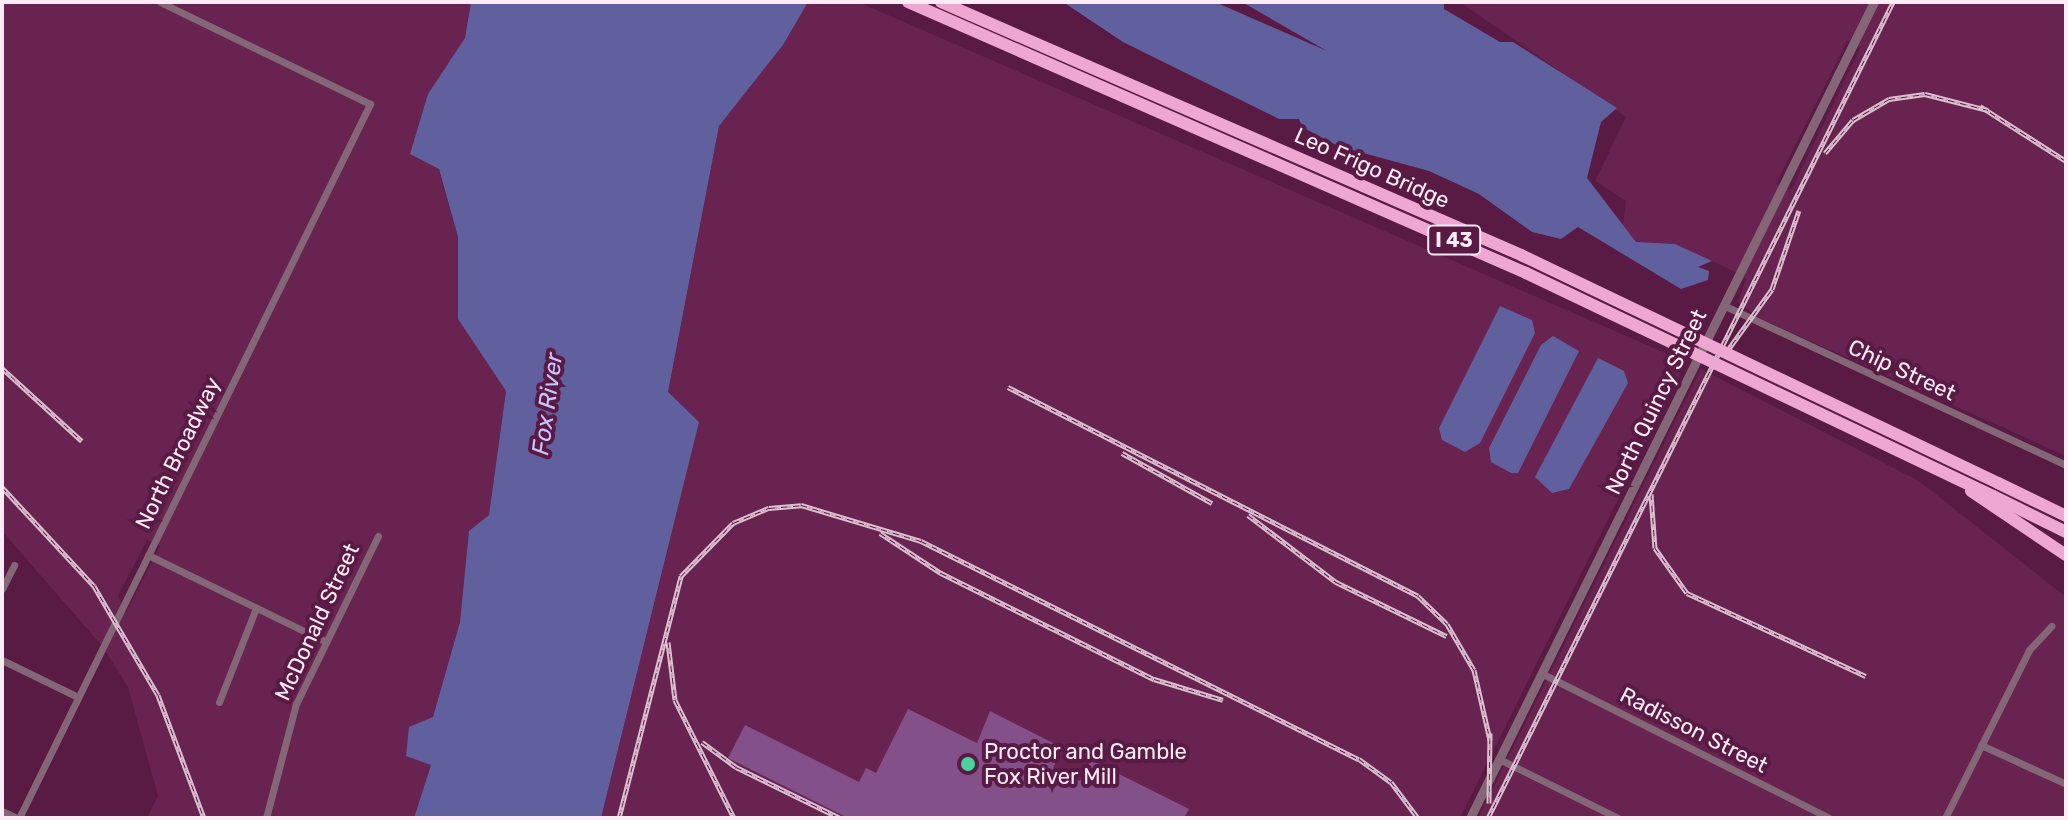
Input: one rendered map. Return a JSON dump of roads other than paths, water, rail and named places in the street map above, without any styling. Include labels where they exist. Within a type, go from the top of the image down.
[{"type":"highway","name":"I 43","points":[[908,2],[1515,268],[1931,465],[1991,499],[2066,532]]},
{"type":"highway","name":"Leo Frigo Bridge","points":[[941,2],[1521,255],[2066,516]]},
{"type":"highway","points":[[1991,499],[2066,555]]},
{"type":"street","name":"North Broadway","points":[[18,818],[370,104],[160,2]]},
{"type":"street","name":"North Quincy Street","points":[[1470,818],[1874,2]]},
{"type":"street","name":"Chip Street","points":[[1723,305],[2066,465]]},
{"type":"street","name":"McDonald Street","points":[[266,818],[296,704],[324,641],[378,536]]},
{"type":"street","points":[[148,555],[324,641]]},
{"type":"street","points":[[2,589],[14,565]]},
{"type":"street","points":[[219,702],[256,608]]},
{"type":"street","points":[[1945,818],[2029,650],[2051,626]]},
{"type":"street","points":[[2,660],[78,697]]},
{"type":"street","name":"Radisson Street","points":[[1543,674],[1829,818]]},
{"type":"street","points":[[1981,745],[2066,784]]},
{"type":"street","points":[[1499,759],[1618,818]]},
{"type":"street","points":[[2,811],[18,818]]},
{"type":"water","name":"Fox River","points":[[471,2],[808,2],[783,45],[719,126],[668,392],[699,422],[601,818],[414,818],[431,765],[406,756],[409,727],[433,717],[460,622],[469,531],[489,515],[506,391],[458,319],[458,237],[439,169],[410,154],[428,94],[465,38]]},
{"type":"water","points":[[1063,2],[1215,2],[1327,51],[1242,2],[1444,2],[1444,9],[1500,42],[1513,42],[1617,108],[1601,122],[1587,178],[1636,242],[1675,244],[1712,261],[1698,267],[1709,271],[1708,280],[1681,289],[1578,227],[1561,239],[1532,232],[1479,194],[1429,171],[1338,146],[1302,127],[1299,119],[1279,119],[1123,42]]},
{"type":"water","points":[[1500,306],[1532,320],[1535,333],[1480,443],[1465,452],[1442,440],[1439,428]]},
{"type":"water","points":[[1553,336],[1579,351],[1518,473],[1511,473],[1491,462],[1489,448],[1541,345]]},
{"type":"water","points":[[1598,358],[1624,371],[1628,383],[1569,489],[1552,493],[1535,477]]},
{"type":"railway","points":[[1488,818],[1893,2]]},
{"type":"railway","points":[[1825,153],[1853,120],[1889,99],[1925,94],[1988,110]]},
{"type":"railway","points":[[1980,106],[2066,161]]},
{"type":"railway","points":[[1725,354],[1772,289],[1799,210]]},
{"type":"railway","points":[[2,368],[82,441]]},
{"type":"railway","points":[[1008,387],[1418,596],[1447,624],[1474,670],[1490,740]]},
{"type":"railway","points":[[1122,453],[1212,503]]},
{"type":"railway","points":[[2,487],[94,586],[158,695],[204,818]]},
{"type":"railway","points":[[1651,494],[1655,548],[1687,593],[1866,676]]},
{"type":"railway","points":[[619,818],[681,576],[733,523],[769,508],[801,505],[921,541],[1359,759],[1391,782],[1418,818]]},
{"type":"railway","points":[[1248,515],[1336,582],[1446,636]]},
{"type":"railway","points":[[880,533],[941,573],[1154,679],[1223,700]]},
{"type":"railway","points":[[668,642],[675,700],[734,818]]},
{"type":"railway","points":[[1489,803],[1490,733]]},
{"type":"railway","points":[[702,742],[736,767],[840,818]]},
{"type":"place","name":"Proctor and Gamble Fox River Mill","points":[[968,764]]}]
